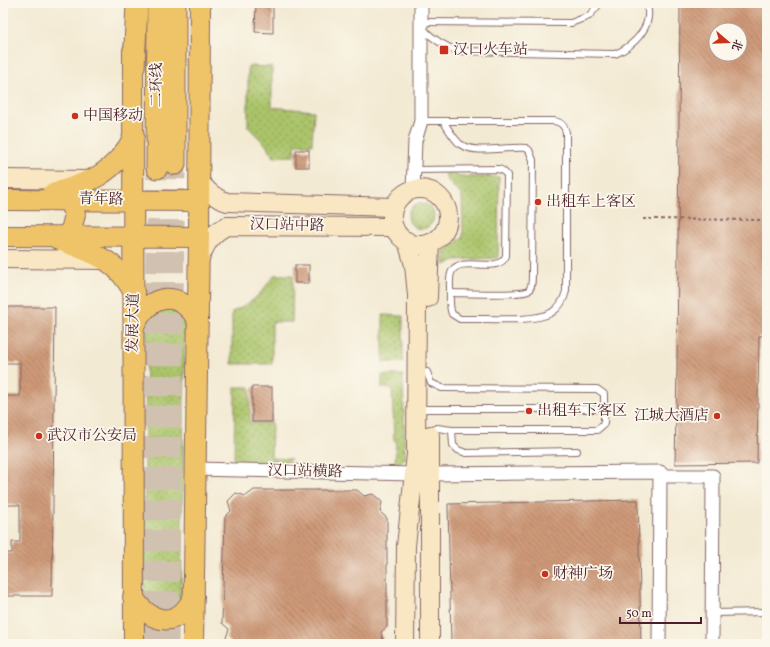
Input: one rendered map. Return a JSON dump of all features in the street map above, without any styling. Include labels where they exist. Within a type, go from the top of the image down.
[{"type":"highway","points":[[134,67],[137,3]]},
{"type":"highway","name":"二环线","points":[[158,3],[166,166],[175,3]]},
{"type":"main road","name":"发展大道","points":[[130,3],[134,67],[135,200],[134,644]]},
{"type":"main road","points":[[194,642],[195,469],[200,181],[200,3]]},
{"type":"main road","points":[[29,200],[73,188],[90,180],[116,164],[125,154],[134,137]]},
{"type":"main road","name":"青年路","points":[[3,179],[90,180]]},
{"type":"main road","name":"汉口站中路","points":[[200,181],[209,193],[218,199],[227,202],[394,207]]},
{"type":"main road","points":[[421,189],[435,193],[445,205],[448,220],[446,227],[442,234],[430,243],[415,244],[407,241],[402,238],[394,227],[394,207],[402,196],[414,190],[421,189]]},
{"type":"main road","points":[[58,236],[75,220],[73,208],[67,199]]},
{"type":"main road","name":"青年路","points":[[3,200],[67,199],[199,201]]},
{"type":"main road","name":"汉口站中路","points":[[199,261],[210,237],[218,230],[227,226],[394,227]]},
{"type":"main road","points":[[3,236],[199,237]]},
{"type":"main road","points":[[58,236],[107,260],[127,280],[135,295]]},
{"type":"main road","points":[[407,241],[414,265],[417,295],[416,408],[422,474],[430,644]]},
{"type":"main road","points":[[428,372],[428,287],[430,243]]},
{"type":"main road","points":[[3,259],[107,260]]},
{"type":"main road","points":[[134,326],[144,309],[152,303],[167,298],[177,300],[185,305],[198,320]]},
{"type":"main road","points":[[405,644],[406,546],[430,435]]},
{"type":"main road","points":[[133,597],[145,612],[152,617],[169,620],[184,612],[194,596]]},
{"type":"street","points":[[414,190],[415,141],[421,121],[421,3]]},
{"type":"street","name":"汉口站横路","points":[[195,469],[422,474],[660,472],[660,476]]},
{"type":"street","points":[[659,644],[660,476],[714,476],[712,644]]},
{"type":"lane","points":[[421,24],[571,23],[589,16],[600,3]]},
{"type":"lane","points":[[421,24],[436,41],[451,49],[615,54],[632,45],[646,25],[648,11],[646,3]]},
{"type":"lane","points":[[414,170],[499,170],[503,171],[507,175],[507,252],[505,260],[497,264],[456,266],[450,277],[450,311],[454,316],[460,318],[536,318],[550,313],[561,304],[566,291],[566,132],[560,122],[421,121]]},
{"type":"lane","points":[[443,121],[456,140],[465,147],[474,149],[526,148],[529,150],[533,160],[532,276],[530,288],[528,291],[515,293],[450,293]]},
{"type":"lane","points":[[428,372],[431,382],[442,388],[597,389],[604,394],[603,426],[597,430],[452,430],[435,428],[430,435]]},
{"type":"lane","points":[[416,408],[604,409]]},
{"type":"lane","points":[[452,430],[453,445],[458,450],[466,453],[577,451]]},
{"type":"lane","points":[[712,613],[767,612]]},
{"type":"path","points":[[644,219],[767,220]]},
{"type":"green space","points":[[248,66],[272,67],[272,107],[314,111],[312,145],[296,144],[294,156],[274,157],[266,145],[248,127]]},
{"type":"green space","points":[[446,169],[459,177],[499,177],[498,258],[455,260],[445,265],[444,251],[463,237],[462,196],[446,179]]},
{"type":"green space","points":[[421,203],[430,207],[434,216],[430,225],[421,229],[412,225],[408,216],[412,207]]},
{"type":"green space","points":[[274,275],[293,275],[292,322],[272,322],[272,364],[232,364],[232,312],[246,305],[256,297],[265,288]]},
{"type":"green space","points":[[161,305],[181,313],[185,320],[181,597],[178,609],[163,615],[144,597],[146,321]]},
{"type":"green space","points":[[383,315],[403,316],[403,362],[383,362]]},
{"type":"green space","points":[[382,375],[403,375],[405,458],[398,464],[395,464],[396,440],[394,440],[392,388],[382,388]]},
{"type":"green space","points":[[235,387],[250,387],[250,423],[272,423],[271,458],[291,459],[287,463],[234,463]]},
{"type":"building","points":[[256,3],[273,3],[273,33],[255,32]]},
{"type":"building","points":[[680,3],[767,3],[767,336],[759,336],[757,463],[675,464]]},
{"type":"building","points":[[296,150],[309,150],[309,167],[296,167]]},
{"type":"building","points":[[295,265],[309,265],[309,283],[295,283]]},
{"type":"building","points":[[3,307],[55,307],[52,596],[3,596],[3,553],[12,553],[12,542],[20,542],[20,505],[3,505],[3,396],[20,396],[20,363],[3,363]]},
{"type":"building","points":[[252,387],[272,387],[272,422],[252,422]]},
{"type":"building","points":[[254,490],[357,490],[364,496],[373,494],[382,502],[380,512],[387,518],[387,627],[381,632],[383,640],[378,644],[232,644],[226,638],[229,629],[222,623],[225,517],[231,511],[228,501],[236,493],[246,496]]},
{"type":"building","name":"财神广场","points":[[638,500],[641,644],[451,644],[448,504]]},
{"type":"tunnel","points":[[168,644],[175,164]]},
{"type":"tunnel","points":[[151,644],[157,168]]},
{"type":"place","name":"汉口火车站","points":[[444,50]]},
{"type":"place","name":"中国移动","points":[[75,116]]},
{"type":"place","name":"出租车上客区","points":[[538,202]]},
{"type":"place","name":"出租车下客区","points":[[529,411]]},
{"type":"place","name":"江城大酒店","points":[[717,416]]},
{"type":"place","name":"武汉市公安局","points":[[39,436]]},
{"type":"place","name":"财神广场","points":[[545,574]]}]
